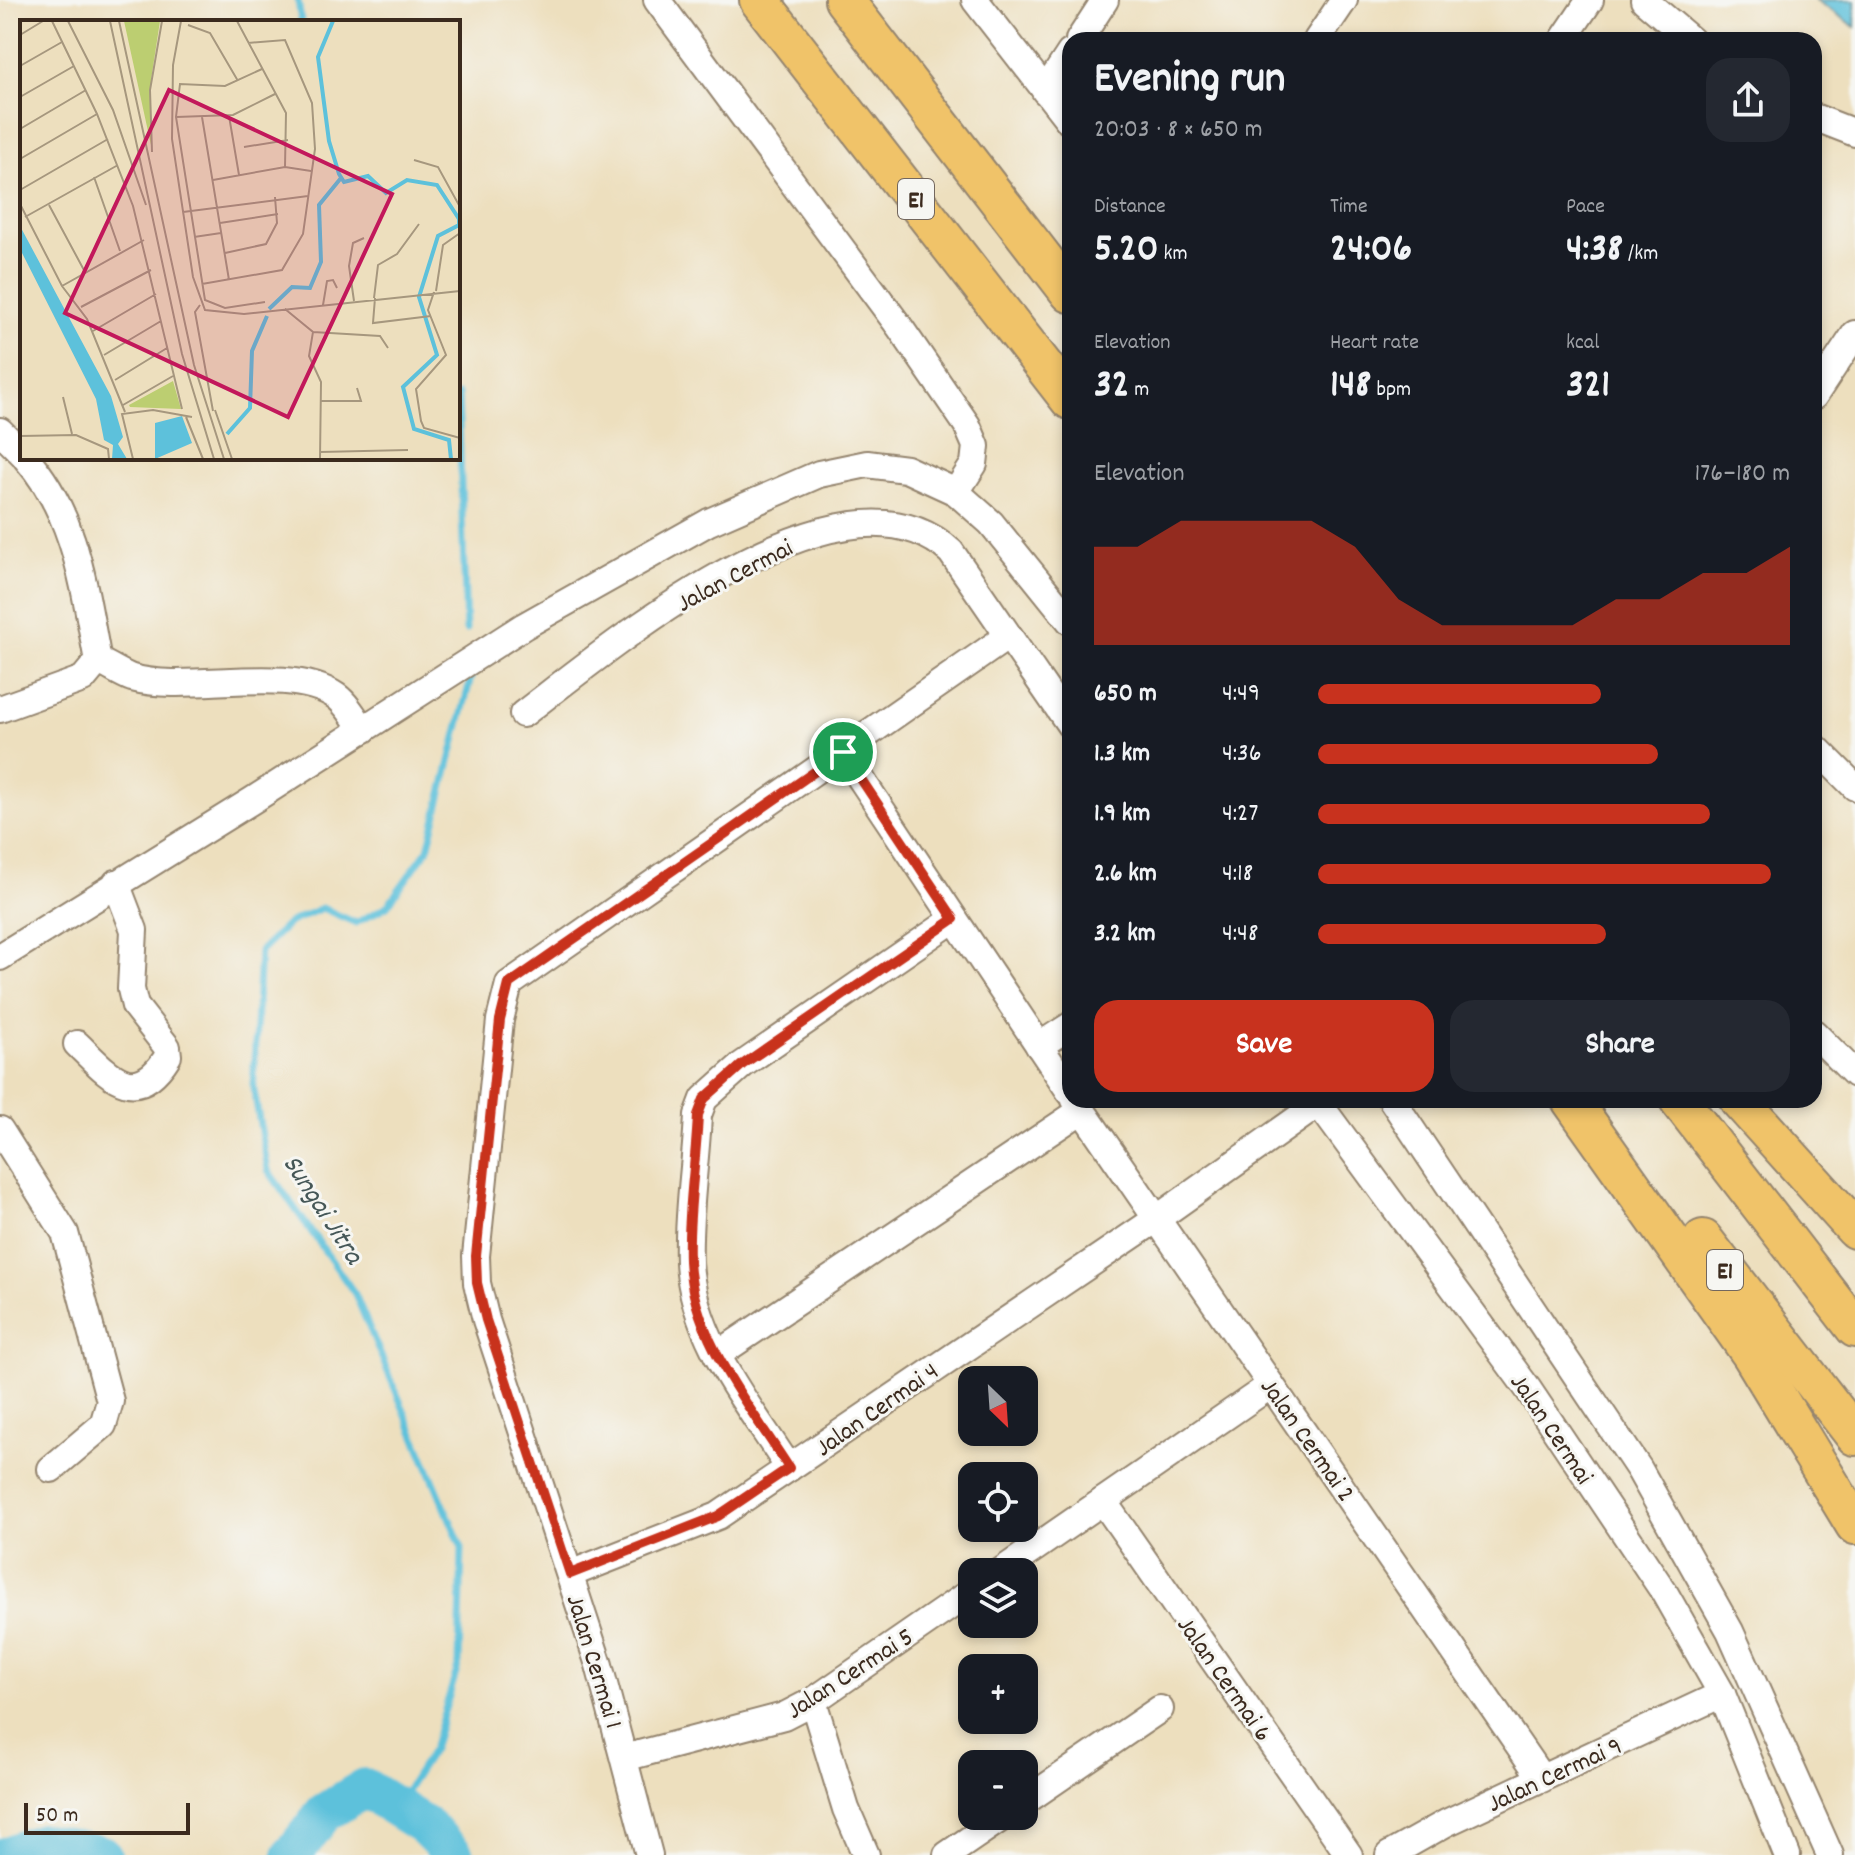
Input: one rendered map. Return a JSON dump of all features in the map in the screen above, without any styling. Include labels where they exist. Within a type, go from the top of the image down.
[{"type":"highway","name":"E1","points":[[759,0],[1062,390]]},
{"type":"highway","points":[[844,0],[1062,283]]},
{"type":"highway","points":[[1577,1108],[1751,1354],[1855,1525]]},
{"type":"highway","name":"E1","points":[[1606,1108],[1855,1436]]},
{"type":"highway","points":[[1685,1108],[1855,1328]]},
{"type":"highway","points":[[1746,1108],[1855,1229]]},
{"type":"street","points":[[657,0],[899,326],[967,425],[976,446],[974,464],[956,492]]},
{"type":"street","points":[[975,0],[1062,112]]},
{"type":"street","points":[[1084,32],[1105,0]]},
{"type":"street","points":[[1322,32],[1344,0]]},
{"type":"street","points":[[1568,32],[1590,0]]},
{"type":"street","points":[[1644,0],[1682,32]]},
{"type":"street","points":[[1045,91],[1062,65]]},
{"type":"street","points":[[1822,120],[1855,133]]},
{"type":"street","points":[[1822,385],[1853,342]]},
{"type":"street","points":[[0,431],[20,451]]},
{"type":"street","points":[[0,709],[83,679],[98,661],[87,590],[66,521],[27,460]]},
{"type":"street","points":[[0,957],[524,626],[709,522],[819,474],[867,464],[906,469],[956,492],[991,523],[1062,611]]},
{"type":"street","name":"Jalan Cermai","points":[[523,714],[646,622],[738,565],[844,524],[878,522],[906,527],[937,539],[971,580],[1062,714]]},
{"type":"street","name":"Jalan Cermai 1","points":[[649,1855],[570,1574],[486,1320],[477,1283],[476,1256],[500,1020],[509,984],[1008,636]]},
{"type":"street","points":[[98,661],[131,677],[154,681],[277,682],[310,686],[338,698],[363,730]]},
{"type":"street","name":"Jalan Cermai 2","points":[[843,752],[1062,1080]]},
{"type":"street","points":[[1822,754],[1855,787]]},
{"type":"street","points":[[77,1044],[111,1077],[126,1084],[139,1083],[151,1076],[168,1056],[167,1047],[135,1006],[131,989],[134,930],[116,883]]},
{"type":"street","points":[[789,1468],[717,1355],[704,1325],[689,1262],[698,1115],[704,1099],[742,1065],[954,919]]},
{"type":"street","points":[[1039,1046],[1062,1031]]},
{"type":"street","points":[[1822,1041],[1855,1074]]},
{"type":"street","points":[[717,1355],[1066,1108]]},
{"type":"street","name":"Jalan Cermai 2","points":[[1081,1108],[1542,1779]]},
{"type":"street","name":"Jalan Cermai 4","points":[[570,1574],[718,1516],[1155,1220],[1309,1108]]},
{"type":"street","name":"Jalan Cermai","points":[[1324,1108],[1528,1389],[1664,1592],[1722,1694],[1758,1776],[1787,1855]]},
{"type":"street","points":[[1397,1108],[1639,1469],[1730,1631],[1830,1855]]},
{"type":"street","points":[[0,1130],[65,1233],[110,1401],[103,1425],[51,1469]]},
{"type":"street","points":[[1020,1558],[1271,1385]]},
{"type":"street","name":"Jalan Cermai 6","points":[[1103,1501],[1349,1855]]},
{"type":"street","name":"Jalan Cermai 5","points":[[624,1758],[765,1723],[813,1701],[958,1601]]},
{"type":"street","name":"Jalan Cermai 9","points":[[1389,1855],[1446,1823],[1722,1694]]},
{"type":"street","points":[[813,1701],[846,1809],[866,1855]]},
{"type":"street","points":[[1038,1792],[1160,1709]]},
{"type":"street","points":[[947,1855],[984,1830]]},
{"type":"water","points":[[1816,0],[1855,0],[1855,27]]},
{"type":"waterway","name":"Sungai Jitra","points":[[298,0],[301,20]]},
{"type":"waterway","name":"Sungai Jitra","points":[[460,454],[466,630]]},
{"type":"waterway","name":"Sungai Jitra","points":[[396,1807],[433,1749],[459,1663],[462,1548],[355,1294],[268,1170],[253,1085],[260,951],[290,922],[322,908],[356,923],[387,906],[428,849],[473,669]]},
{"type":"waterway","points":[[292,1855],[324,1813],[365,1788],[424,1825],[454,1855]]},
{"type":"waterway","points":[[10,1855],[42,1843],[102,1855]]},
{"type":"route","points":[[843,752],[954,919],[742,1065],[704,1099],[698,1115],[689,1262],[696,1296],[717,1355],[789,1468],[718,1516],[570,1574],[486,1320],[477,1283],[476,1256],[488,1125],[500,1020],[509,984],[843,752]]}]
